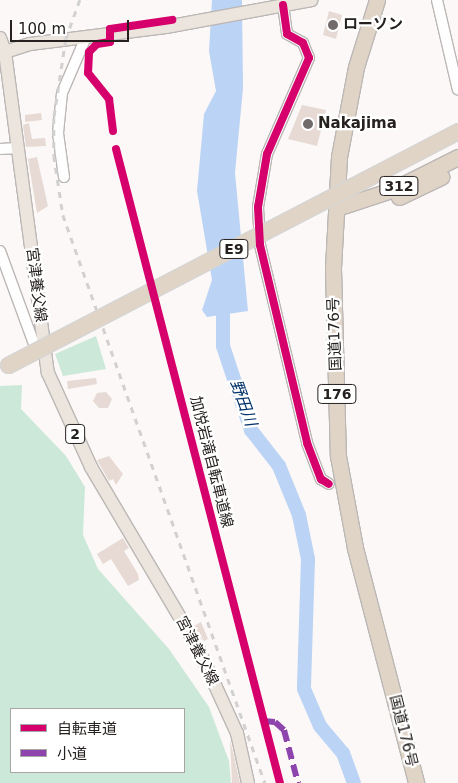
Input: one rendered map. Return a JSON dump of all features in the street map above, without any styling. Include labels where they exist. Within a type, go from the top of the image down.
[{"type":"highway","name":"国道176号","points":[[377,0],[349,98],[336,208],[333,269],[338,456],[344,497],[416,783]]},
{"type":"highway","name":"E9","points":[[4,366],[458,131]]},
{"type":"highway","name":"312","points":[[336,208],[394,189],[458,157]]},
{"type":"highway","name":"312","points":[[336,208],[358,209],[396,198],[458,168]]},
{"type":"main road","points":[[3,53],[86,37],[172,26],[312,0]]},
{"type":"main road","name":"宮津養父線","points":[[0,38],[18,148],[45,359],[62,408],[91,467],[198,648],[237,733],[248,783]]},
{"type":"street","points":[[437,0],[458,90]]},
{"type":"street","points":[[280,5],[287,34],[303,43],[309,58],[267,154],[258,199],[260,245],[307,443],[321,479],[329,484]]},
{"type":"street","points":[[64,177],[58,134],[62,93],[86,37]]},
{"type":"street","points":[[0,149],[18,148]]},
{"type":"street","points":[[0,250],[34,344],[45,359]]},
{"type":"green space","points":[[96,336],[106,369],[63,376],[55,354]]},
{"type":"green space","points":[[22,385],[21,409],[66,456],[85,487],[83,535],[98,569],[169,649],[209,707],[229,761],[231,783],[0,783],[0,386]]},
{"type":"water","points":[[212,0],[242,0],[243,88],[235,173],[248,311],[207,317],[202,310],[212,280],[197,191],[204,114],[216,91],[209,51]]},
{"type":"building","name":"ローソン","points":[[329,11],[342,15],[336,39],[323,35]]},
{"type":"building","name":"Nakajima","points":[[302,105],[326,110],[317,146],[288,139]]},
{"type":"building","points":[[41,113],[42,120],[25,122],[25,115]]},
{"type":"building","points":[[29,123],[32,139],[45,138],[46,146],[26,147],[23,125]]},
{"type":"building","points":[[37,157],[48,206],[37,213],[28,159]]},
{"type":"building","points":[[96,378],[97,384],[68,389],[67,381]]},
{"type":"building","points":[[106,392],[112,399],[108,408],[99,408],[93,401],[97,393]]},
{"type":"building","points":[[109,456],[123,474],[116,485],[113,479],[109,481],[97,460]]},
{"type":"building","points":[[123,538],[129,548],[124,551],[138,574],[139,580],[128,586],[111,559],[103,564],[97,554]]},
{"type":"building","points":[[201,622],[208,639],[204,641],[194,626]]},
{"type":"building","points":[[230,739],[240,783],[232,783]]},
{"type":"waterway","name":"野田川","points":[[223,296],[223,346],[251,430],[279,466],[299,515],[308,559],[304,689],[320,726],[343,753],[354,783]]},
{"type":"railway","points":[[80,0],[66,39],[54,118],[54,156],[63,215],[265,783]]},
{"type":"marked path","points":[[263,721],[275,722],[284,730],[298,783]]},
{"type":"cycle path","points":[[283,5],[287,34],[303,43],[309,58],[267,154],[258,207],[260,245],[307,443],[321,479],[329,484]]},
{"type":"cycle path","points":[[113,131],[109,99],[88,73],[89,52],[97,44],[110,42],[110,29],[172,20]]},
{"type":"cycle path","name":"加悦岩滝自転車道線","points":[[116,149],[280,783]]},
{"type":"place","name":"ローソン","points":[[333,25]]},
{"type":"place","name":"Nakajima","points":[[308,124]]}]
